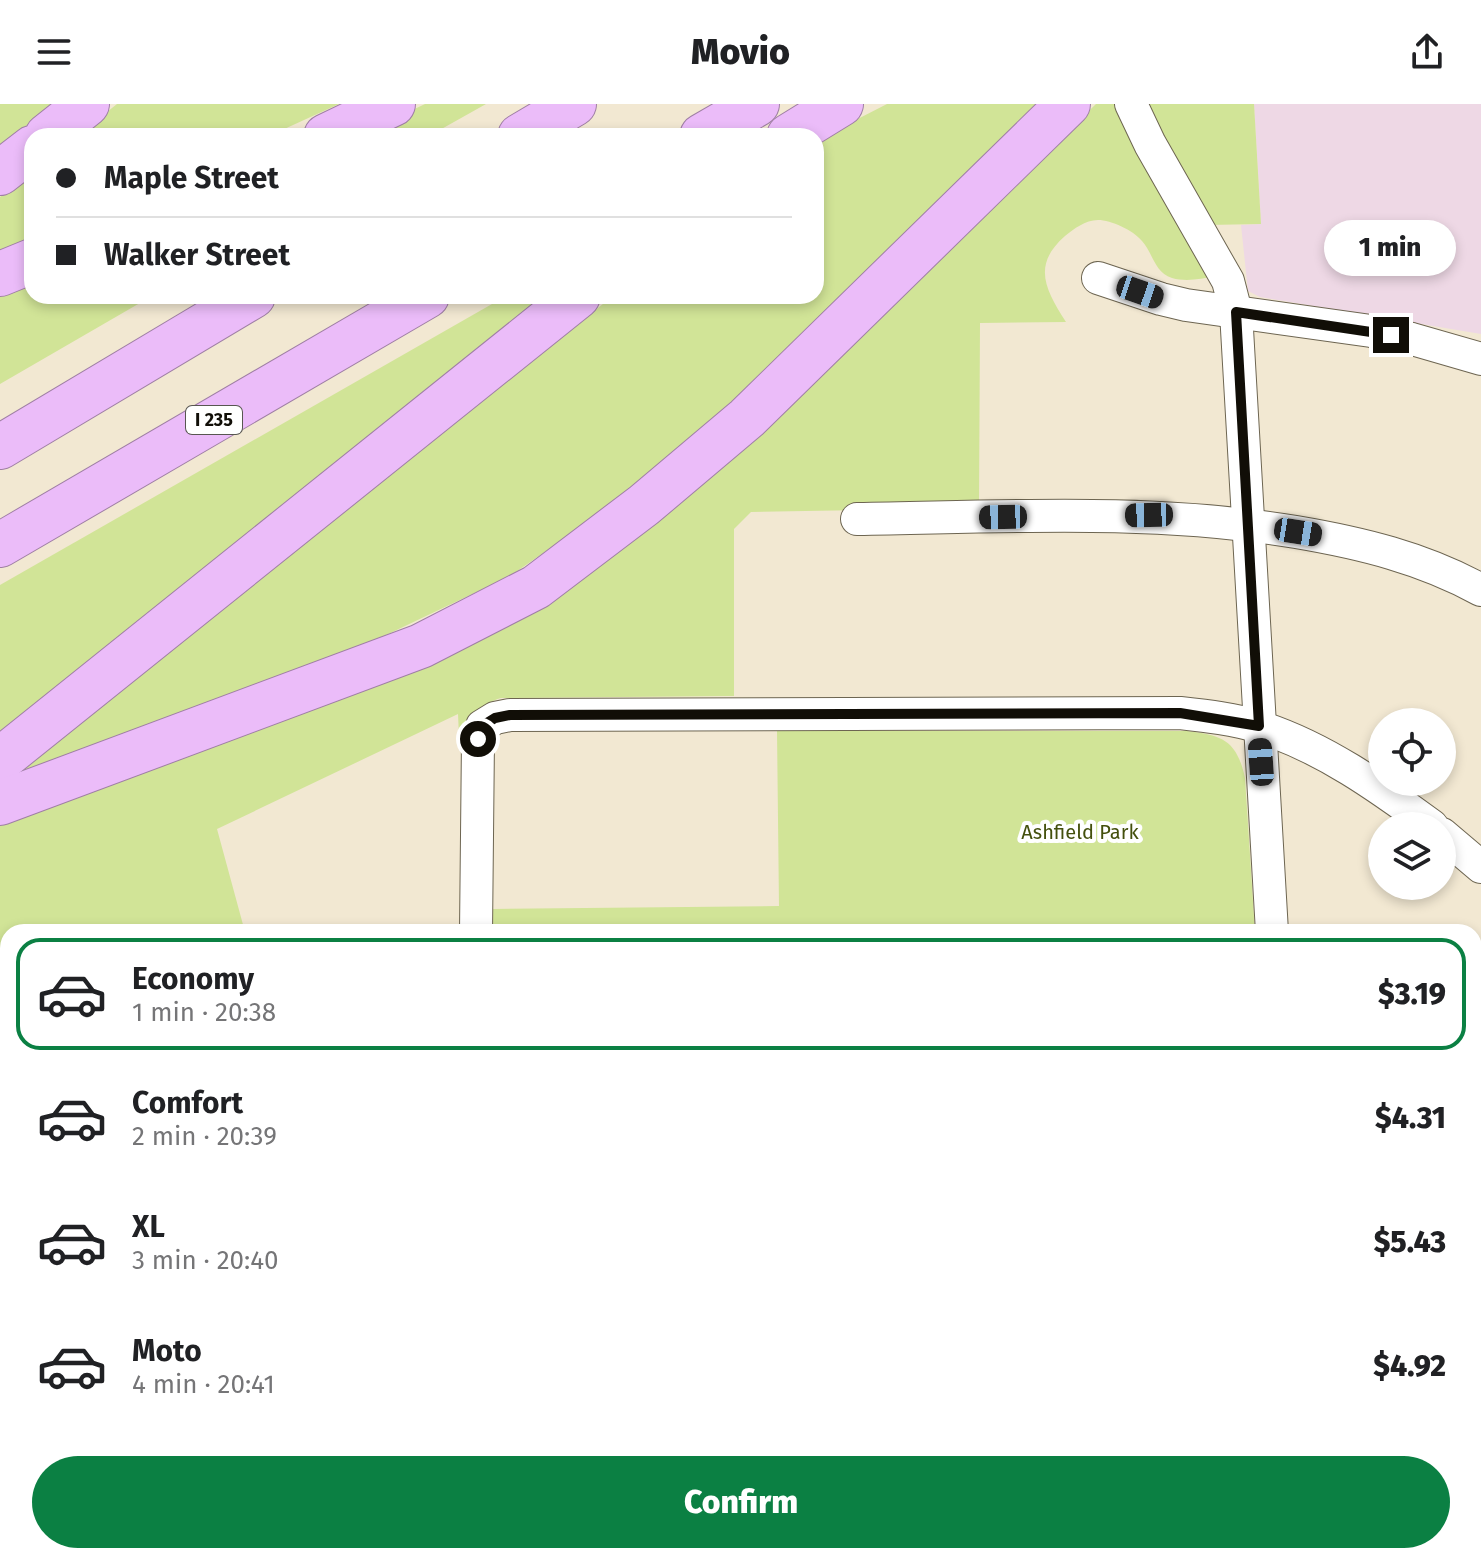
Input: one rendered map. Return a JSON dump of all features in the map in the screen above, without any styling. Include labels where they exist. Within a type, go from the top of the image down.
[{"type":"highway","points":[[57,128],[87,104]]},
{"type":"highway","points":[[343,128],[393,104]]},
{"type":"highway","points":[[534,128],[574,104]]},
{"type":"highway","points":[[716,128],[757,104]]},
{"type":"highway","points":[[802,128],[841,104]]},
{"type":"highway","points":[[0,803],[421,646],[536,587],[644,505],[747,418],[1068,104]]},
{"type":"highway","points":[[0,173],[24,154]]},
{"type":"highway","points":[[0,274],[24,264]]},
{"type":"highway","points":[[0,447],[240,304]]},
{"type":"highway","name":"I 235","points":[[0,545],[413,304]]},
{"type":"highway","points":[[0,760],[568,304]]},
{"type":"street","points":[[1131,104],[1150,144],[1228,281],[1236,312],[1271,924]]},
{"type":"street","points":[[1098,278],[1161,299],[1371,331],[1481,359]]},
{"type":"street","points":[[857,519],[1149,515],[1247,524],[1386,550],[1432,565],[1481,590]]},
{"type":"street","points":[[476,924],[476,754],[482,726],[495,718],[510,715],[1164,713],[1213,717],[1259,726],[1290,737],[1357,774],[1412,812]]},
{"type":"street","points":[[1456,846],[1481,867]]},
{"type":"shaded area","points":[[1254,104],[1481,104],[1481,334],[1260,297],[1248,291],[1241,225],[1261,224]]},
{"type":"green space","points":[[0,104],[53,104],[0,147]]},
{"type":"green space","points":[[117,104],[339,104],[286,128],[87,128]]},
{"type":"green space","points":[[425,104],[486,104],[443,128],[375,128]]},
{"type":"green space","points":[[887,104],[1038,104],[788,351],[627,495],[510,576],[382,637],[108,745],[14,773],[603,304],[824,304],[824,141],[846,125]]},
{"type":"green space","points":[[1096,104],[1116,104],[1215,276],[1188,280],[1166,275],[1157,267],[1138,237],[1109,222],[1089,222],[1065,236],[1048,257],[1045,278],[1052,299],[1066,322],[980,323],[979,508],[751,512],[734,529],[734,696],[501,698],[476,712],[459,736],[458,714],[217,829],[243,924],[0,924],[0,822],[411,670],[891,304]]},
{"type":"green space","points":[[1141,104],[1254,104],[1261,224],[1207,225]]},
{"type":"green space","points":[[24,178],[24,241],[0,251],[0,197]]},
{"type":"green space","points":[[24,283],[24,304],[138,304],[0,384],[0,293]]},
{"type":"green space","points":[[492,304],[538,304],[0,737],[0,585]]},
{"type":"green space","name":"Ashfield Park","points":[[777,731],[1187,731],[1226,742],[1233,748],[1242,766],[1254,924],[493,924],[493,909],[779,906]]},
{"type":"route","points":[[478,739],[482,726],[495,718],[510,715],[1180,713],[1259,726],[1236,312],[1391,335]]}]
